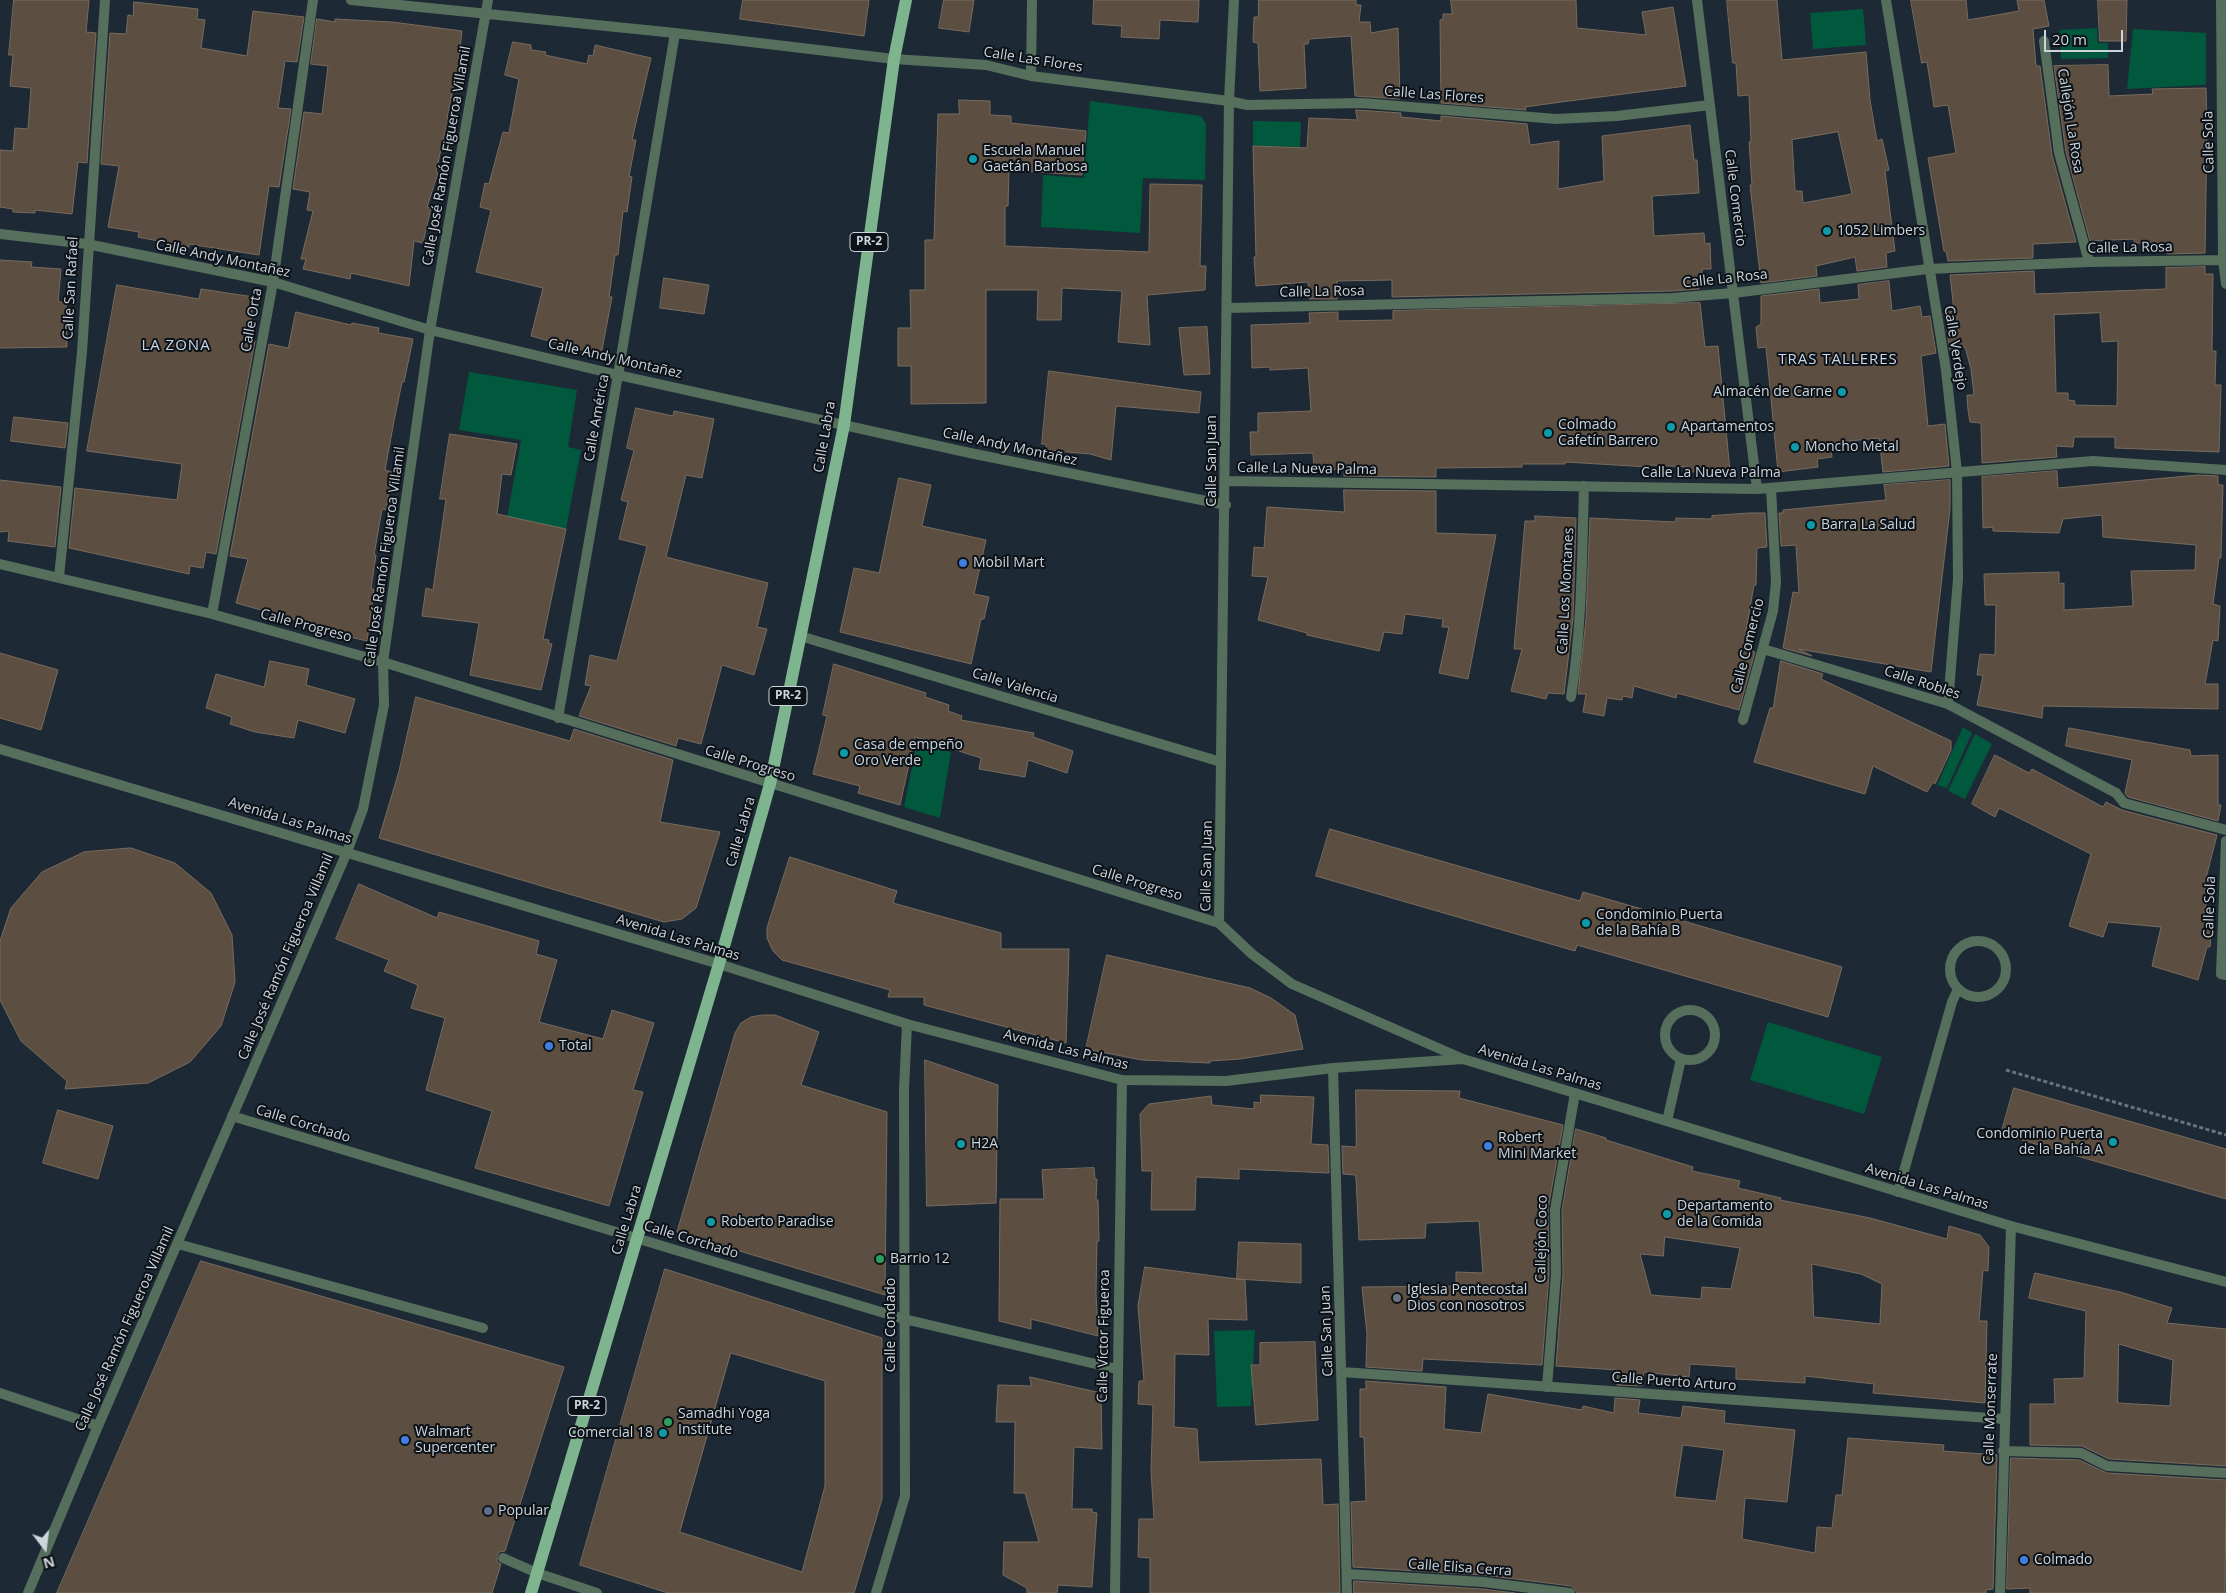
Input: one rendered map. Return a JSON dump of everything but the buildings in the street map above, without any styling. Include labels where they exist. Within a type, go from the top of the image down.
[{"type":"main road","name":"Calle Labra","points":[[894,59],[898,0]]},
{"type":"main road","name":"Calle Labra","points":[[532,1593],[719,964],[770,784],[844,425],[894,59],[906,0]]},
{"type":"street","name":"Calle San Rafael","points":[[59,577],[82,352],[87,244],[105,0]]},
{"type":"street","name":"Calle Orta","points":[[212,614],[273,282],[312,0]]},
{"type":"street","name":"Calle Las Flores","points":[[351,0],[675,33],[894,59],[986,65],[1031,76],[1230,101],[1248,105],[1362,103],[1556,119],[1617,116],[1710,105]]},
{"type":"street","name":"Calle José Ramón Figueroa Villamil","points":[[28,1593],[98,1426],[347,852],[363,809],[384,705],[383,662],[430,330],[488,0]]},
{"type":"street","points":[[1031,76],[1032,0]]},
{"type":"street","name":"Calle San Juan","points":[[1220,923],[1230,101],[1234,0]]},
{"type":"street","name":"Calle Comercio","points":[[1697,0],[1757,489]]},
{"type":"street","name":"Calle Verdejo","points":[[1886,0],[1928,269],[1946,370],[1957,472],[1958,579],[1948,704]]},
{"type":"street","name":"Calle Sola","points":[[2221,0],[2226,284]]},
{"type":"street","name":"Calle América","points":[[558,718],[675,33]]},
{"type":"street","name":"Callejón La Rosa","points":[[2044,41],[2059,153],[2088,262]]},
{"type":"street","name":"Calle Andy Montañez","points":[[0,234],[87,244],[273,282],[430,330],[618,375],[970,453],[1226,505]]},
{"type":"street","name":"Calle La Rosa","points":[[1227,308],[1672,298],[1733,293],[1928,269],[2088,262],[2225,260]]},
{"type":"street","name":"Calle La Nueva Palma","points":[[1226,481],[1757,489],[2092,461],[2226,470]]},
{"type":"street","name":"Calle Los Montanes","points":[[1571,697],[1576,666],[1580,610],[1584,486]]},
{"type":"street","name":"Calle Comercio","points":[[1743,720],[1773,611],[1776,582],[1771,488]]},
{"type":"street","name":"Calle Progreso","points":[[0,564],[212,614],[383,662],[1220,923],[1252,954],[1292,984],[1463,1059]]},
{"type":"street","name":"Calle Valencia","points":[[800,636],[1222,762]]},
{"type":"street","name":"Calle Robles","points":[[1763,649],[1948,704],[2116,793],[2124,803],[2226,830]]},
{"type":"street","name":"Avenida Las Palmas","points":[[0,749],[719,964],[907,1024],[1122,1080],[1226,1082],[1333,1068],[1463,1059],[2011,1226],[2226,1282]]},
{"type":"street","name":"Calle Sola","points":[[2224,975],[2226,841]]},
{"type":"street","points":[[1974,940],[1985,941],[1995,946],[2002,955],[2006,965],[2005,976],[2001,986],[1992,993],[1981,997],[1970,996],[1958,989],[1949,973],[1950,962],[1954,952],[1963,944],[1974,940]]},
{"type":"street","points":[[1898,1192],[1952,1002],[1958,989]]},
{"type":"street","points":[[1699,1011],[1707,1016],[1713,1024],[1715,1033],[1714,1043],[1709,1052],[1701,1058],[1682,1059],[1673,1054],[1667,1046],[1666,1027],[1671,1018],[1679,1012],[1699,1011]]},
{"type":"street","name":"Calle Condado","points":[[876,1593],[905,1496],[904,1090],[907,1024]]},
{"type":"street","points":[[1666,1121],[1682,1059]]},
{"type":"street","name":"Calle San Juan","points":[[1333,1068],[1347,1593]]},
{"type":"street","name":"Calle Víctor Figueroa","points":[[1115,1593],[1122,1080]]},
{"type":"street","name":"Callejón Coco","points":[[1547,1387],[1556,1274],[1554,1210],[1576,1093]]},
{"type":"street","name":"Calle Corchado","points":[[232,1116],[904,1319],[1117,1369]]},
{"type":"street","name":"Calle Monserrate","points":[[2000,1593],[2011,1226]]},
{"type":"street","points":[[178,1244],[483,1328]]},
{"type":"street","name":"Calle Puerto Arturo","points":[[1342,1372],[2004,1419]]},
{"type":"street","points":[[0,1394],[98,1426]]},
{"type":"street","points":[[2003,1451],[2081,1453],[2107,1466],[2226,1472]]},
{"type":"street","points":[[502,1558],[537,1573],[598,1593]]},
{"type":"street","name":"Calle Elisa Cerra","points":[[1347,1574],[1483,1582],[1570,1593]]},
{"type":"path","points":[[2006,1070],[2226,1135]]},
{"type":"green space","points":[[1863,9],[1866,45],[1813,49],[1810,13]]},
{"type":"green space","points":[[2097,28],[2098,43],[2108,43],[2108,58],[2061,59],[2060,30]]},
{"type":"green space","points":[[2133,29],[2206,33],[2206,85],[2127,89]]},
{"type":"green space","points":[[1090,101],[1201,116],[1206,124],[1205,180],[1143,178],[1140,233],[1041,227],[1043,175],[1084,178]]},
{"type":"green space","points":[[1253,121],[1301,122],[1300,147],[1253,146]]},
{"type":"green space","points":[[469,372],[577,390],[568,447],[581,450],[566,529],[507,518],[521,440],[459,430]]},
{"type":"green space","points":[[1963,727],[1972,733],[1947,788],[1937,785]]},
{"type":"green space","points":[[1975,734],[1992,744],[1965,799],[1948,791]]},
{"type":"green space","points":[[917,742],[951,752],[940,818],[904,807]]},
{"type":"green space","points":[[1768,1022],[1882,1057],[1864,1114],[1750,1080]]},
{"type":"green space","points":[[1255,1330],[1251,1406],[1217,1407],[1214,1331]]},
{"type":"place","name":"Escuela Manuel Gaetán Barbosa","points":[[973,159]]},
{"type":"place","name":"1052 Limbers","points":[[1827,231]]},
{"type":"place","name":"Almacén de Carne","points":[[1842,392]]},
{"type":"place","name":"Apartamentos","points":[[1671,427]]},
{"type":"place","name":"Colmado Cafetín Barrero","points":[[1548,433]]},
{"type":"place","name":"Moncho Metal","points":[[1795,447]]},
{"type":"place","name":"Barra La Salud","points":[[1811,525]]},
{"type":"place","name":"Mobil Mart","points":[[963,563]]},
{"type":"place","name":"Casa de empeño Oro Verde","points":[[844,753]]},
{"type":"place","name":"Condominio Puerta de la Bahía B","points":[[1586,923]]},
{"type":"place","name":"Total","points":[[549,1046]]},
{"type":"place","name":"Condominio Puerta de la Bahía A","points":[[2113,1142]]},
{"type":"place","name":"H2A","points":[[961,1144]]},
{"type":"place","name":"Robert Mini Market","points":[[1488,1146]]},
{"type":"place","name":"Departamento de la Comida","points":[[1667,1214]]},
{"type":"place","name":"Roberto Paradise","points":[[711,1222]]},
{"type":"place","name":"Barrio 12","points":[[880,1259]]},
{"type":"place","name":"Iglesia Pentecostal Dios con nosotros","points":[[1397,1298]]},
{"type":"place","name":"Samadhi Yoga Institute","points":[[668,1422]]},
{"type":"place","name":"Comercial 18","points":[[663,1433]]},
{"type":"place","name":"Walmart Supercenter","points":[[405,1440]]},
{"type":"place","name":"Popular","points":[[488,1511]]},
{"type":"place","name":"Colmado","points":[[2024,1560]]},
{"type":"district","name":"LA ZONA","points":[[176,346]]},
{"type":"district","name":"TRAS TALLERES","points":[[1838,360]]}]
